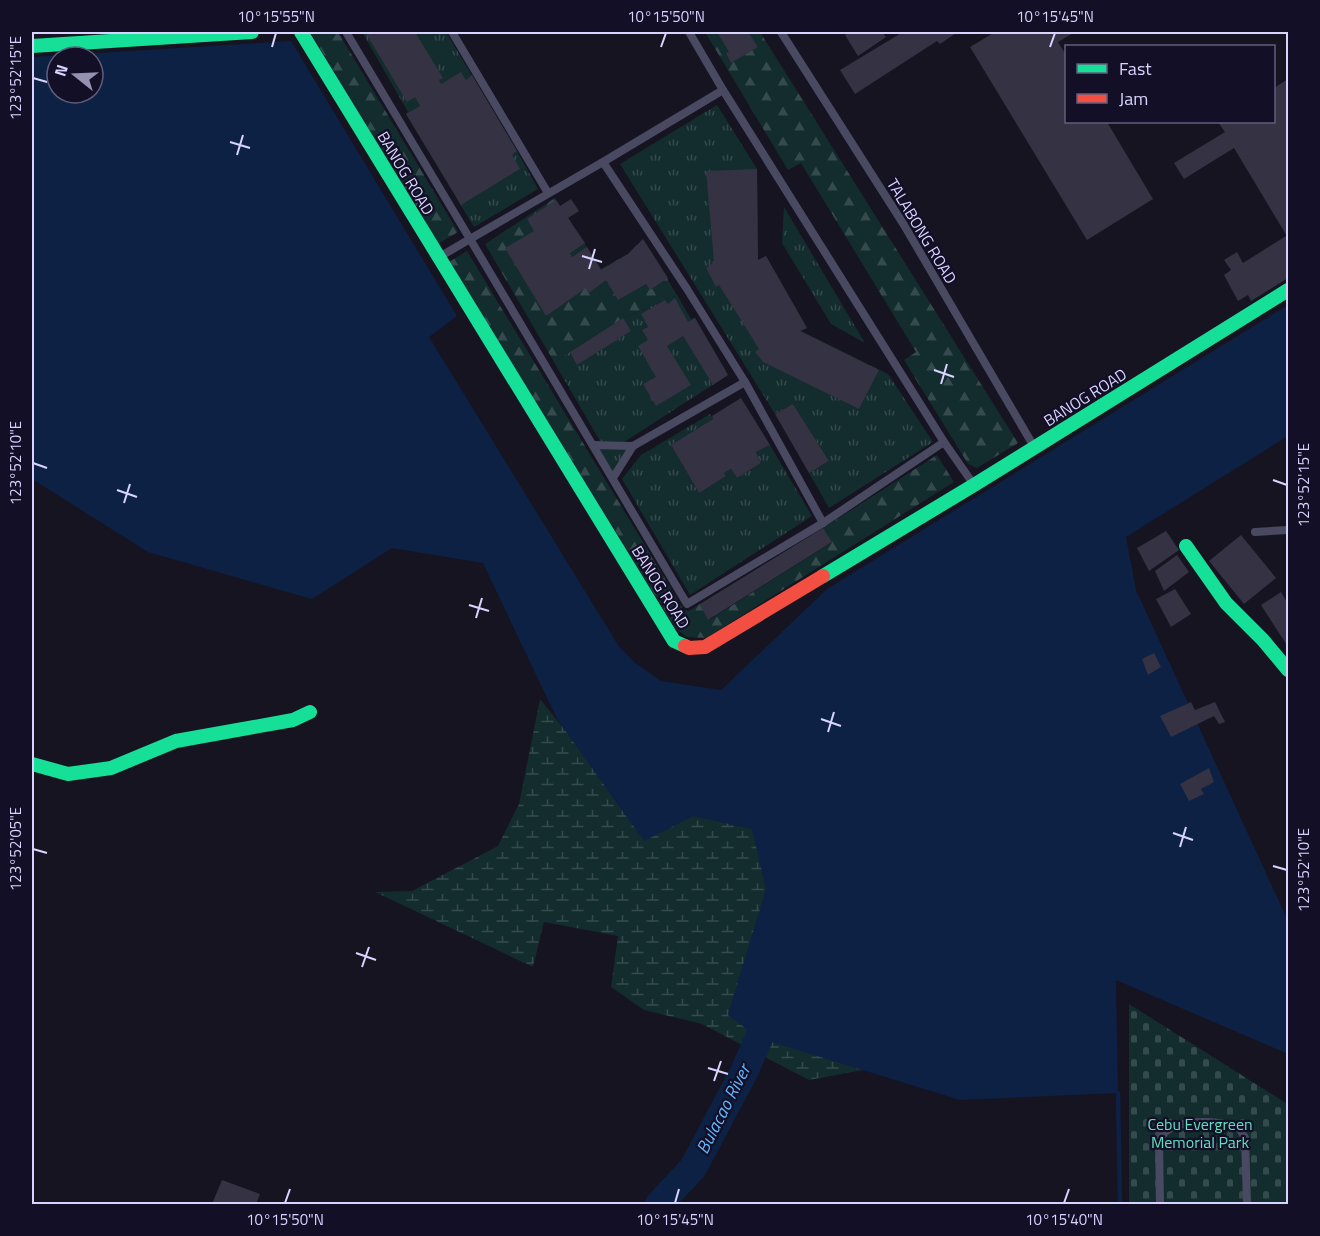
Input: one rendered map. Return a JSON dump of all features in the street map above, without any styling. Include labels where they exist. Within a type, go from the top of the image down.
[{"type":"street","points":[[32,46],[252,32]]},
{"type":"street","name":"BANOG ROAD","points":[[301,32],[674,641],[689,648],[705,647],[974,486],[1288,290]]},
{"type":"street","points":[[1186,546],[1226,603],[1263,640],[1288,670]]},
{"type":"street","points":[[32,764],[68,774],[111,768],[176,741],[293,720],[310,712]]},
{"type":"lane","points":[[346,32],[687,604],[823,523],[944,442]]},
{"type":"lane","points":[[452,32],[548,193]]},
{"type":"lane","points":[[689,32],[723,90],[974,486]]},
{"type":"lane","name":"TALABONG ROAD","points":[[781,32],[904,225],[1034,447]]},
{"type":"lane","points":[[438,258],[723,90]]},
{"type":"lane","points":[[603,162],[745,382],[823,523]]},
{"type":"lane","points":[[613,478],[633,446],[745,382]]},
{"type":"lane","points":[[593,446],[633,446]]},
{"type":"lane","points":[[1255,532],[1288,530]]},
{"type":"lane","points":[[1160,1204],[1159,1141],[1162,1134],[1181,1123],[1225,1124],[1240,1129],[1245,1138],[1247,1204]]},
{"type":"green space","points":[[310,32],[338,32],[458,232],[438,244]]},
{"type":"green space","points":[[362,32],[446,32],[538,189],[474,227],[406,114],[408,112]]},
{"type":"green space","points":[[705,32],[760,32],[1018,443],[977,468],[968,464],[904,360],[916,352],[801,163],[788,170]]},
{"type":"green space","points":[[717,105],[757,169],[758,260],[766,256],[807,328],[801,331],[888,374],[933,442],[829,508],[809,473],[829,461],[793,404],[775,414],[620,164]]},
{"type":"green space","points":[[555,198],[601,269],[628,254],[643,239],[677,295],[623,318],[554,362],[485,244]]},
{"type":"green space","points":[[784,207],[865,343],[831,324],[782,243]]},
{"type":"green space","points":[[467,251],[684,610],[689,611],[700,604],[709,620],[831,543],[823,528],[937,455],[954,482],[706,638],[687,637],[676,629],[449,262]]},
{"type":"green space","points":[[677,295],[691,319],[695,318],[728,375],[624,442],[600,441],[554,362],[623,318]]},
{"type":"green space","points":[[710,414],[713,419],[671,445],[699,493],[725,476],[724,473],[731,469],[737,478],[761,463],[756,452],[770,445],[812,516],[690,595],[622,479],[641,455]]},
{"type":"green space","points":[[593,445],[633,446],[613,478]]},
{"type":"green space","points":[[540,699],[638,821],[739,805],[917,1060],[809,1080],[702,1024],[644,1010],[611,987],[618,936],[544,922],[533,967],[375,892],[412,891],[498,846],[519,804]]},
{"type":"green space","name":"Cebu Evergreen Memorial Park","points":[[1129,1004],[1286,1103],[1286,1204],[1129,1204]]},
{"type":"water","points":[[291,41],[457,316],[429,337],[618,645],[634,662],[661,681],[721,690],[827,589],[1288,305],[1288,436],[1126,537],[1136,590],[1288,921],[1288,1054],[1116,980],[1118,1093],[960,1100],[759,1038],[728,1015],[766,889],[752,829],[693,816],[644,841],[557,719],[483,563],[392,548],[312,599],[148,552],[32,479],[32,57],[45,56],[45,105],[105,105],[105,52]]},
{"type":"building","points":[[371,32],[415,32],[443,78],[439,80],[441,84],[461,72],[466,80],[472,75],[517,151],[512,155],[520,169],[461,205],[406,114],[420,106],[415,97],[407,102],[367,35]]},
{"type":"building","points":[[717,32],[748,32],[758,47],[731,63],[726,53],[729,52]]},
{"type":"building","points":[[851,32],[882,32],[886,37],[858,56],[845,35]]},
{"type":"building","points":[[903,32],[956,33],[940,44],[937,41],[855,94],[840,70]]},
{"type":"building","points":[[995,32],[1075,32],[1058,42],[1065,53],[1065,123],[1108,123],[1153,199],[1087,240],[970,47]]},
{"type":"building","points":[[1288,79],[1288,238],[1234,148],[1184,179],[1174,163],[1225,132],[1219,123],[1275,123],[1275,87]]},
{"type":"building","points":[[757,169],[758,260],[766,256],[807,328],[800,331],[879,370],[859,409],[763,362],[755,352],[759,349],[719,285],[716,287],[706,268],[714,262],[706,171]]},
{"type":"building","points":[[571,199],[579,211],[568,218],[585,243],[570,253],[572,257],[587,247],[601,270],[628,254],[643,239],[668,278],[650,290],[646,284],[618,300],[606,280],[589,293],[586,288],[546,316],[505,248],[534,231],[527,219],[556,200],[560,206]]},
{"type":"building","points":[[1286,236],[1288,240],[1288,278],[1251,301],[1248,295],[1238,301],[1224,275],[1231,270],[1224,260],[1237,252],[1243,263]]},
{"type":"building","points":[[675,298],[688,322],[695,318],[728,375],[713,385],[683,336],[667,346],[691,385],[656,406],[643,384],[656,377],[638,346],[648,340],[642,330],[648,327],[641,314],[665,300],[668,304]]},
{"type":"building","points":[[623,318],[631,331],[577,365],[570,352]]},
{"type":"building","points":[[741,398],[770,445],[756,452],[761,463],[737,478],[731,469],[724,473],[726,476],[699,493],[671,445],[713,419],[712,416]]},
{"type":"building","points":[[793,404],[829,461],[809,473],[775,414]]},
{"type":"building","points":[[823,528],[832,542],[708,620],[700,604]]},
{"type":"building","points":[[1166,531],[1179,550],[1149,571],[1137,548]]},
{"type":"building","points":[[1241,535],[1276,578],[1244,604],[1209,561]]},
{"type":"building","points":[[1177,555],[1189,572],[1164,591],[1155,571]]},
{"type":"building","points":[[1175,589],[1191,614],[1171,627],[1156,599]]},
{"type":"building","points":[[1281,592],[1288,604],[1288,647],[1261,605]]},
{"type":"building","points":[[1154,653],[1161,667],[1148,675],[1142,659]]},
{"type":"building","points":[[1191,702],[1195,710],[1215,702],[1225,722],[1219,724],[1214,716],[1171,737],[1160,716]]},
{"type":"building","points":[[1209,768],[1214,782],[1201,789],[1204,794],[1189,801],[1180,784]]},
{"type":"building","points":[[222,1180],[260,1194],[256,1204],[212,1204]]},
{"type":"waterway","name":"Bulacao River","points":[[659,1204],[693,1168],[744,1072],[759,1038]]},
{"type":"waterway","points":[[1118,1093],[1120,1204]]},
{"type":"traffic: fast","points":[[32,46],[252,32]]},
{"type":"traffic: fast","points":[[301,32],[674,641],[685,646]]},
{"type":"traffic: fast","points":[[823,576],[1288,290]]},
{"type":"traffic: fast","points":[[1186,546],[1226,603],[1263,640],[1288,670]]},
{"type":"traffic: fast","points":[[32,764],[68,774],[111,768],[176,741],[293,720],[310,712]]},
{"type":"traffic: jam","points":[[685,646],[705,647],[823,576]]}]
